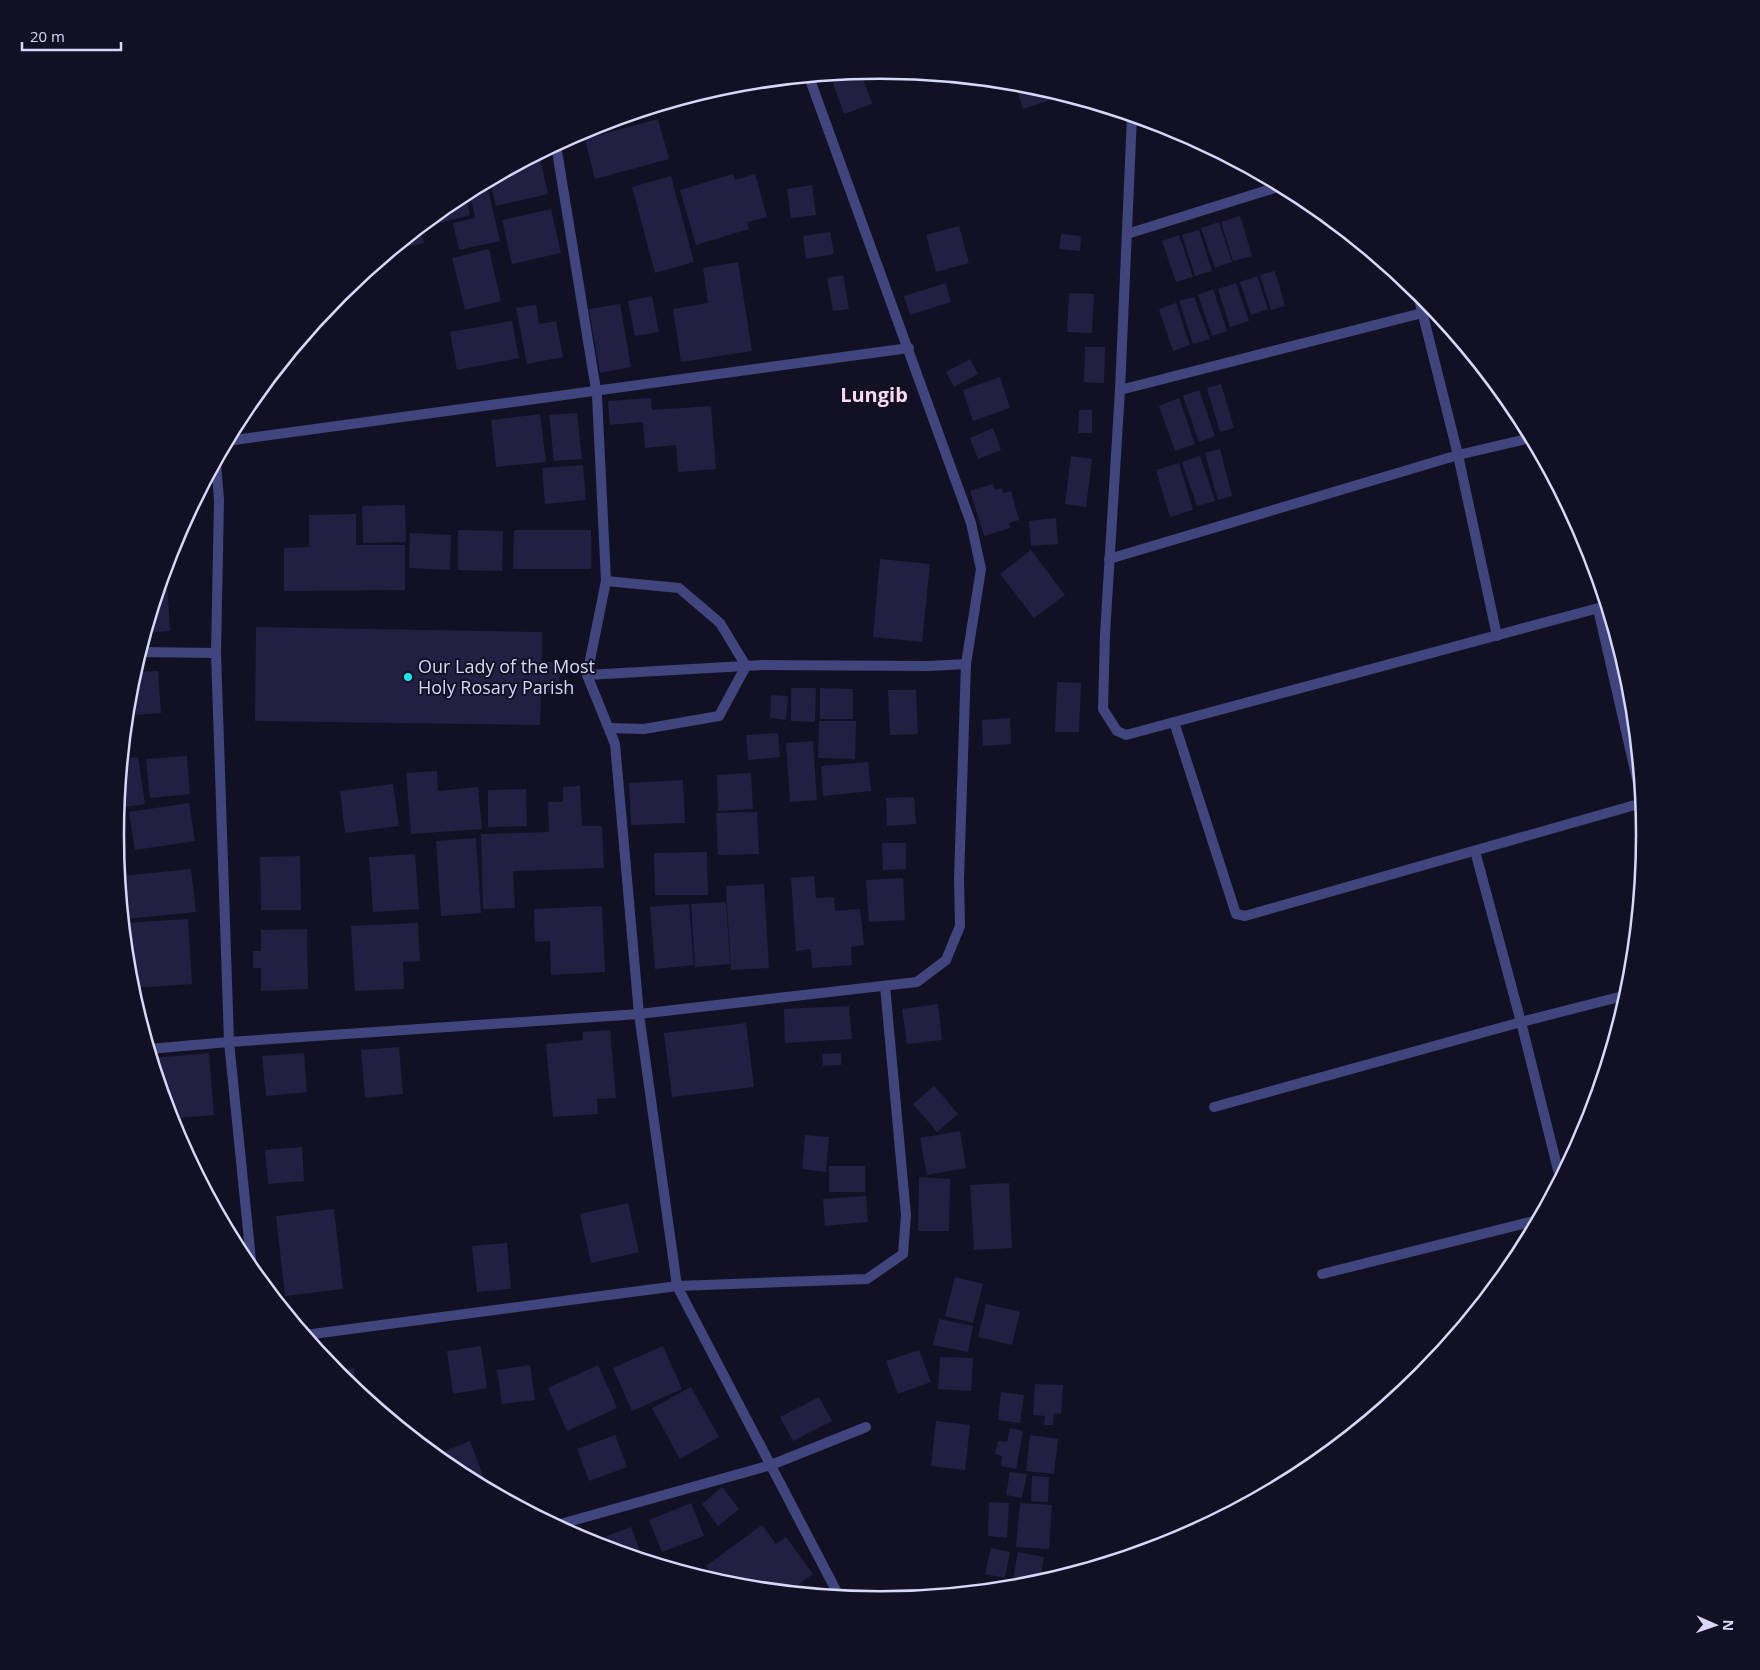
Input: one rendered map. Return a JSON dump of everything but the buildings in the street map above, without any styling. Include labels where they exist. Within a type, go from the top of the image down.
[{"type":"street","points":[[155,1048],[639,1014],[917,982],[946,960],[960,926],[958,879],[966,664],[981,569],[971,523],[811,82]]},
{"type":"street","points":[[1132,122],[1120,390],[1105,634],[1103,708],[1117,730],[1126,735],[1601,608]]},
{"type":"street","points":[[557,152],[596,391],[606,582],[588,676],[615,744],[639,1014],[677,1286],[837,1590]]},
{"type":"street","points":[[1127,234],[1272,189]]},
{"type":"street","points":[[1120,390],[1426,312]]},
{"type":"street","points":[[1430,316],[1497,636]]},
{"type":"street","points":[[236,440],[908,348]]},
{"type":"street","points":[[1110,559],[1458,455],[1524,440]]},
{"type":"street","points":[[217,473],[219,500],[216,653],[229,1042],[250,1254]]},
{"type":"street","points":[[606,582],[679,588],[720,623],[746,666]]},
{"type":"street","points":[[1605,621],[1632,751]]},
{"type":"street","points":[[147,652],[216,653]]},
{"type":"street","points":[[588,676],[746,666],[929,666],[966,664]]},
{"type":"street","points":[[609,728],[644,728],[719,716],[746,666]]},
{"type":"street","points":[[1174,722],[1236,914],[1245,916],[1635,804]]},
{"type":"street","points":[[1475,851],[1558,1169]]},
{"type":"street","points":[[310,1333],[677,1286],[867,1279],[903,1254],[906,1215],[885,986]]},
{"type":"street","points":[[1214,1107],[1521,1022],[1618,997]]},
{"type":"street","points":[[1322,1274],[1529,1222]]},
{"type":"street","points":[[566,1522],[771,1465],[866,1427]]},
{"type":"place","name":"Our Lady of the Most Holy Rosary Parish","points":[[408,677]]},
{"type":"district","name":"Lungib","points":[[874,395]]}]
